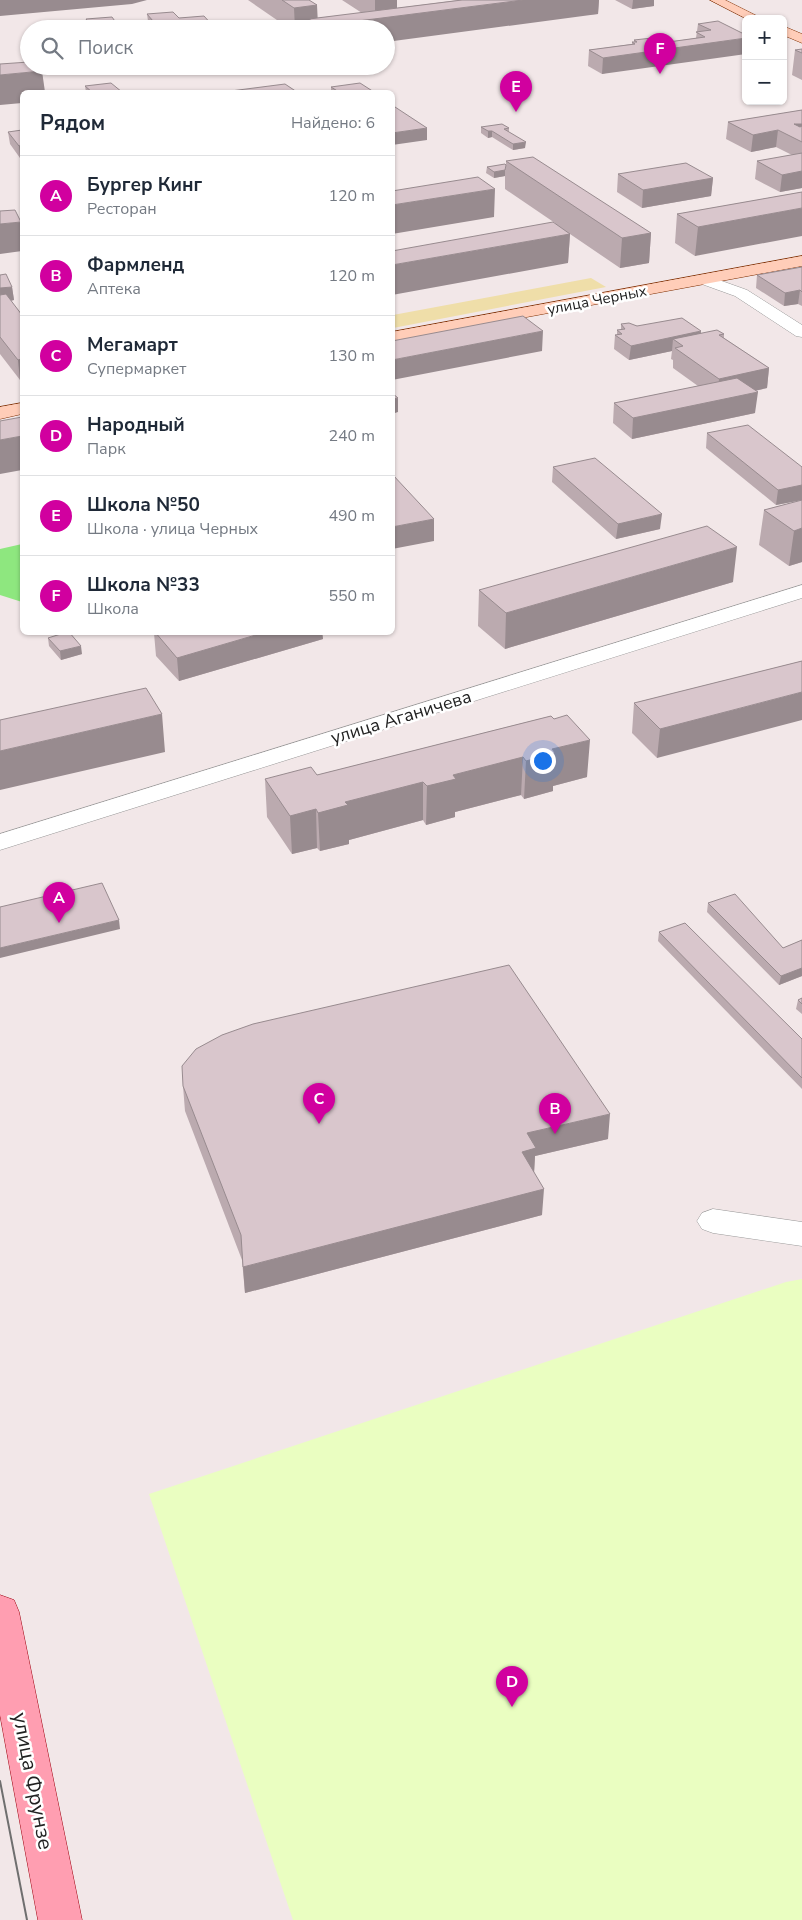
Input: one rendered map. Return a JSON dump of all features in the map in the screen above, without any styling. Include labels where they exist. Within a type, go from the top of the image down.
[{"type":"main road","name":"улица Фрунзе","points":[[0,1612],[60,1920]]},
{"type":"street","points":[[716,0],[748,15]]},
{"type":"street","points":[[787,32],[802,39]]},
{"type":"street","name":"улица Черных","points":[[395,336],[802,261]]},
{"type":"street","points":[[705,280],[741,293],[802,332]]},
{"type":"street","points":[[0,413],[20,408]]},
{"type":"street","name":"улица Аганичева","points":[[0,842],[802,591]]},
{"type":"street","points":[[713,1221],[802,1234]]},
{"type":"shaded area","points":[[591,278],[606,287],[395,328],[395,315]]},
{"type":"green space","points":[[20,544],[20,601],[0,595],[0,549]]},
{"type":"green space","points":[[802,1279],[802,1920],[293,1920],[149,1494],[786,1282]]},
{"type":"building","points":[[282,0],[309,0],[317,5],[294,8]]},
{"type":"building","points":[[462,0],[523,0],[366,20],[309,19]]},
{"type":"building","points":[[173,12],[179,18],[204,16],[208,20],[152,20],[147,14]]},
{"type":"building","points":[[112,17],[114,20],[86,19]]},
{"type":"building","points":[[718,21],[742,33],[742,39],[603,58],[589,50],[635,44],[632,42],[637,42],[634,40],[652,38],[661,43],[705,37],[696,32],[711,30],[698,24]]},
{"type":"building","points":[[20,63],[20,73],[0,75],[0,64]]},
{"type":"building","points":[[111,83],[120,90],[90,90],[85,86]]},
{"type":"building","points":[[360,83],[371,90],[336,90],[331,87]]},
{"type":"building","points":[[285,84],[294,90],[238,90]]},
{"type":"building","points":[[395,107],[427,128],[395,133]]},
{"type":"building","points":[[802,110],[802,124],[794,124],[802,126],[802,142],[778,130],[753,135],[728,122]]},
{"type":"building","points":[[502,124],[509,128],[504,129],[526,142],[513,144],[492,131],[481,127]]},
{"type":"building","points":[[20,130],[20,146],[19,146],[8,132]]},
{"type":"building","points":[[802,153],[802,171],[782,175],[757,161]]},
{"type":"building","points":[[533,157],[651,233],[622,238],[506,161]]},
{"type":"building","points":[[686,163],[713,178],[643,190],[618,174]]},
{"type":"building","points":[[505,164],[505,170],[494,172],[487,167]]},
{"type":"building","points":[[478,177],[495,189],[395,205],[395,191]]},
{"type":"building","points":[[802,192],[802,208],[698,227],[677,214]]},
{"type":"building","points":[[15,210],[20,222],[0,224],[0,211]]},
{"type":"building","points":[[553,222],[570,234],[395,264],[395,250]]},
{"type":"building","points":[[802,267],[802,292],[800,290],[785,293],[757,275]]},
{"type":"building","points":[[6,274],[12,287],[0,288],[0,275]]},
{"type":"building","points":[[6,294],[20,312],[20,360],[18,360],[0,337],[0,295]]},
{"type":"building","points":[[523,316],[543,331],[395,359],[395,340]]},
{"type":"building","points":[[682,318],[701,331],[631,346],[615,335],[622,334],[617,330],[625,329],[621,324],[629,323],[637,326]]},
{"type":"building","points":[[717,330],[724,334],[719,335],[769,368],[719,379],[675,348],[683,346],[673,339]]},
{"type":"building","points":[[737,378],[758,392],[633,418],[614,403]]},
{"type":"building","points":[[20,417],[20,436],[0,440],[0,421]]},
{"type":"building","points":[[748,425],[802,467],[802,485],[778,490],[707,433]]},
{"type":"building","points":[[595,458],[662,514],[618,524],[553,467]]},
{"type":"building","points":[[395,477],[434,519],[395,526]]},
{"type":"building","points":[[802,500],[802,528],[794,531],[764,510]]},
{"type":"building","points":[[707,526],[737,547],[506,613],[479,590]]},
{"type":"building","points":[[58,635],[72,635],[81,646],[60,651],[48,638]]},
{"type":"building","points":[[158,635],[256,635],[177,658]]},
{"type":"building","points":[[802,661],[802,692],[660,729],[634,703]]},
{"type":"building","points":[[146,688],[162,714],[0,751],[0,720]]},
{"type":"building","points":[[567,715],[590,740],[552,749],[555,753],[526,761],[523,757],[453,775],[456,779],[427,786],[423,782],[345,802],[348,805],[318,813],[316,809],[290,816],[265,779],[311,767],[317,775],[551,716],[554,719]]},
{"type":"building","points":[[102,883],[119,920],[0,948],[0,907]]},
{"type":"building","points":[[735,894],[783,948],[802,940],[802,968],[781,976],[708,903]]},
{"type":"building","points":[[685,923],[802,1039],[802,1078],[659,932]]},
{"type":"building","points":[[509,965],[610,1114],[527,1133],[536,1148],[522,1152],[544,1189],[243,1267],[241,1235],[183,1086],[182,1066],[196,1049],[222,1035],[253,1024]]},
{"type":"tram line","points":[[0,1781],[27,1920]]},
{"type":"place","name":"Школа №33","points":[[660,74]]},
{"type":"place","name":"Школа №50","points":[[516,112]]},
{"type":"place","name":"Бургер Кинг","points":[[59,923]]},
{"type":"place","name":"Мегамарт","points":[[319,1124]]},
{"type":"place","name":"Фармленд","points":[[555,1134]]},
{"type":"place","name":"Народный","points":[[512,1707]]}]
